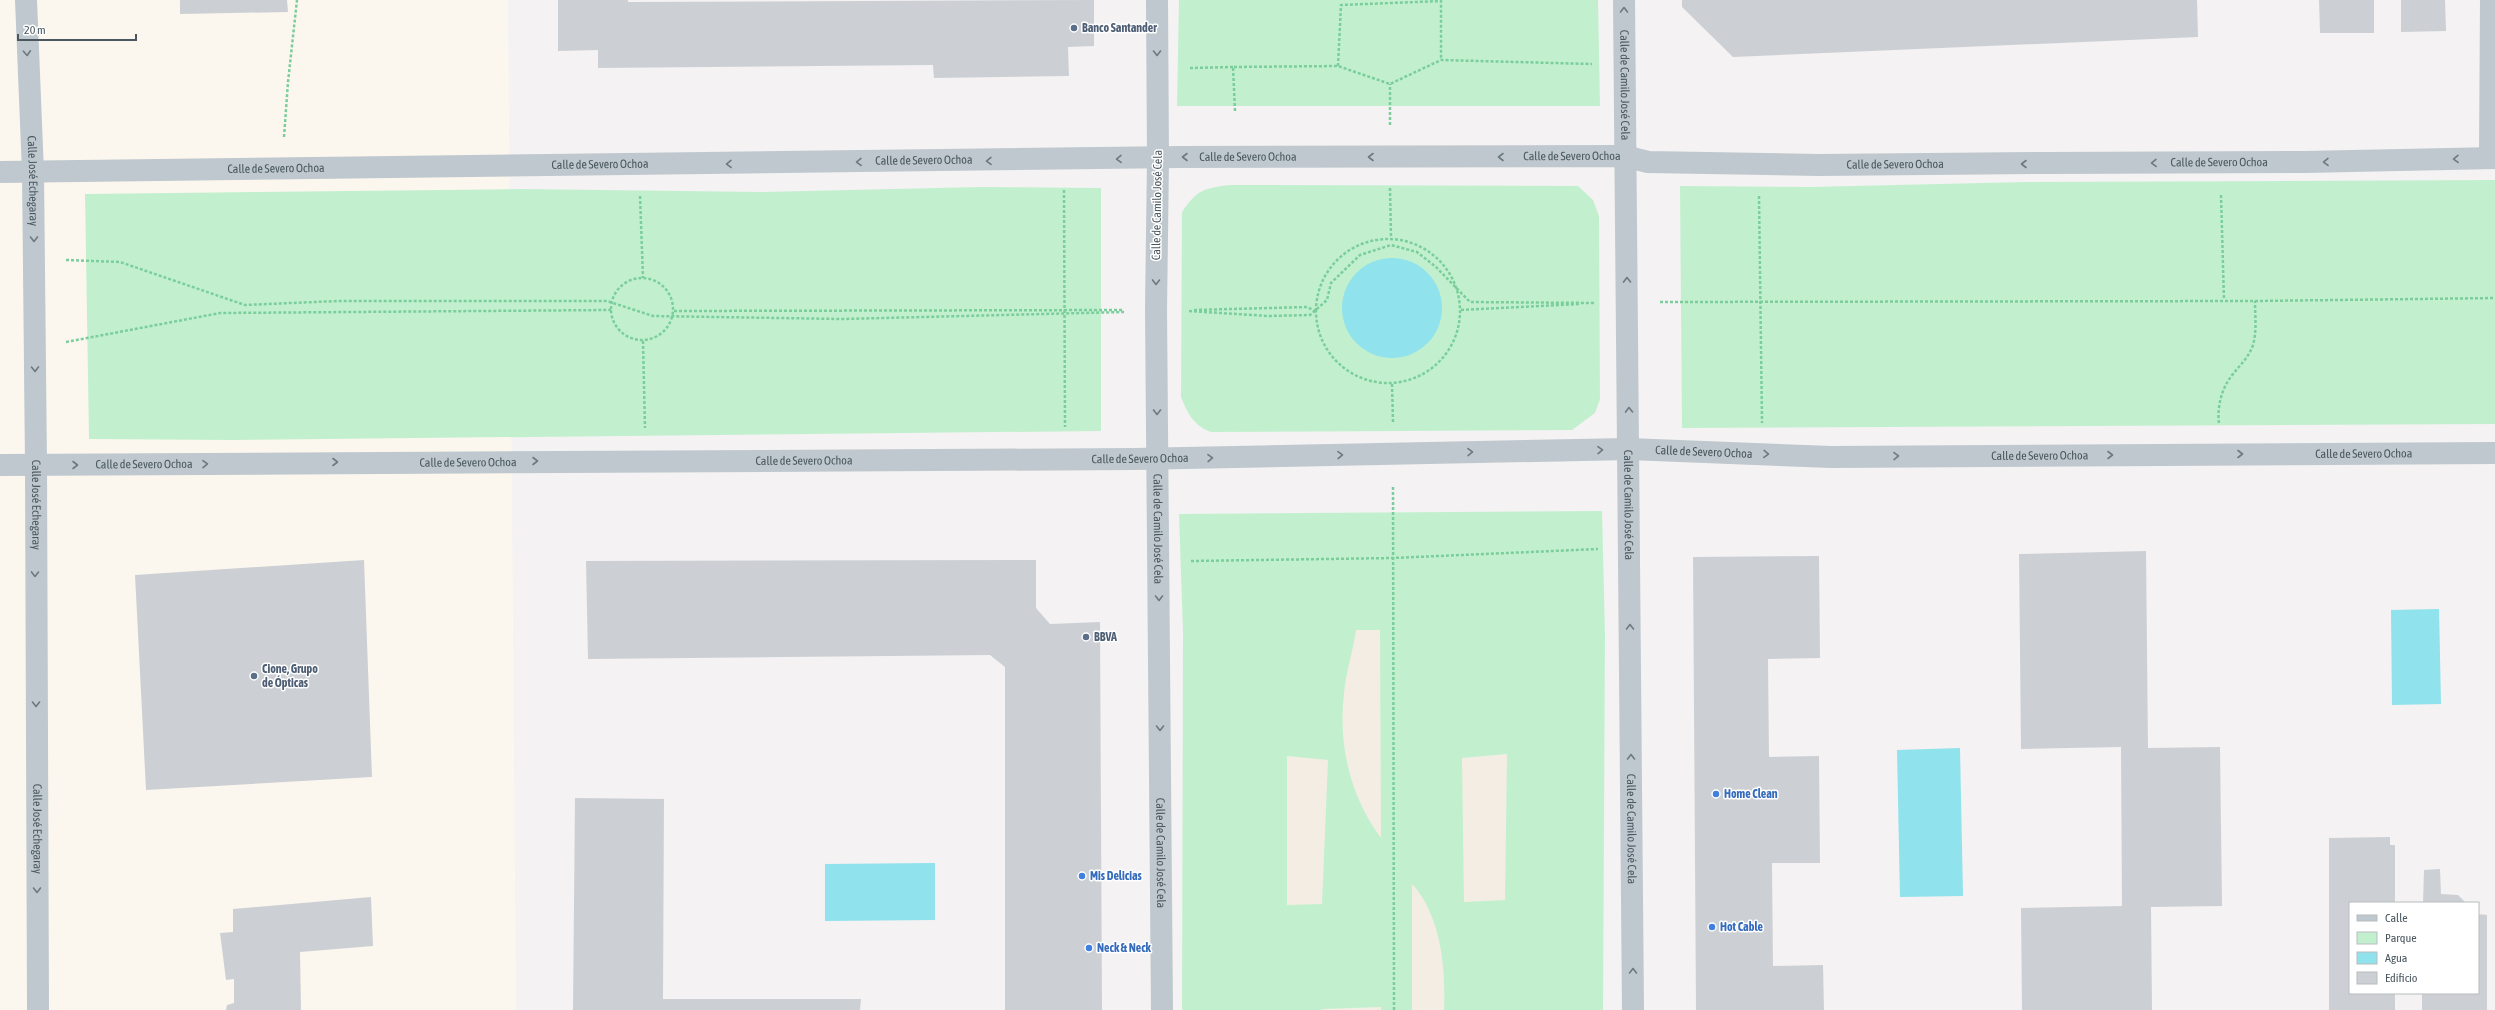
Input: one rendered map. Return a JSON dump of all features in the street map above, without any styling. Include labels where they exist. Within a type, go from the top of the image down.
[{"type":"street","name":"Calle José Echegaray","points":[[26,0],[33,172],[36,465],[38,1010]]},
{"type":"street","name":"Calle de Camilo José Cela","points":[[1157,0],[1158,159],[1156,310],[1162,1010]]},
{"type":"street","name":"Calle de Camilo José Cela","points":[[1624,0],[1624,156],[1630,449],[1633,1010]]},
{"type":"street","name":"Calle de Severo Ochoa","points":[[0,172],[1158,159],[1624,156],[1648,162],[1759,164],[2220,162],[2491,158]]},
{"type":"street","name":"Calle de Severo Ochoa","points":[[0,465],[1065,460],[1630,449],[1838,457],[2495,453]]},
{"type":"lane","points":[[2488,0],[2491,158]]},
{"type":"path","points":[[282,169],[288,82],[297,0]]},
{"type":"path","points":[[1338,66],[1341,5],[1390,1],[1441,1],[1441,60]]},
{"type":"path","points":[[1188,68],[1338,66],[1390,84],[1441,60],[1624,65]]},
{"type":"path","points":[[1233,67],[1235,111]]},
{"type":"path","points":[[1064,160],[1065,460]]},
{"type":"path","points":[[2220,162],[2224,300]]},
{"type":"path","points":[[1759,164],[1763,454]]},
{"type":"path","points":[[638,165],[643,278]]},
{"type":"path","points":[[1391,237],[1418,244],[1441,259],[1456,282],[1461,310],[1456,337],[1442,361],[1419,377],[1392,384],[1363,379],[1338,364],[1321,340],[1315,311],[1320,283],[1337,258],[1362,243],[1391,237]]},
{"type":"path","points":[[674,311],[1064,309],[1156,310],[1268,316],[1310,315],[1327,300],[1331,283],[1360,255],[1391,245],[1417,252],[1436,267],[1470,302],[1490,303],[2255,301],[2495,298]]},
{"type":"path","points":[[34,260],[120,262],[245,305],[338,301],[612,303],[653,316],[842,319],[1307,307],[1315,311]]},
{"type":"path","points":[[643,278],[659,283],[670,295],[674,311],[669,326],[658,337],[643,341],[627,337],[615,326],[611,310],[614,294],[627,282],[643,278]]},
{"type":"path","points":[[2221,454],[2218,414],[2221,399],[2228,381],[2243,365],[2253,346],[2256,329],[2255,301]]},
{"type":"path","points":[[1461,310],[1627,302]]},
{"type":"path","points":[[35,348],[220,313],[611,310]]},
{"type":"path","points":[[643,341],[645,461]]},
{"type":"path","points":[[1392,384],[1394,1010]]},
{"type":"path","points":[[1158,561],[1393,558],[1630,547]]},
{"type":"shaded area","points":[[0,0],[508,0],[516,1010],[0,1010]]},
{"type":"green space","points":[[1179,0],[1598,0],[1600,106],[1177,106]]},
{"type":"green space","points":[[2495,180],[2495,424],[1682,428],[1680,186],[1810,187],[2026,182]]},
{"type":"green space","points":[[1230,185],[1578,186],[1593,200],[1599,216],[1600,399],[1595,413],[1572,430],[1211,432],[1200,426],[1195,422],[1186,409],[1181,397],[1182,212],[1192,199],[1202,191],[1214,187]]},
{"type":"green space","points":[[980,187],[1101,188],[1101,431],[231,440],[89,439],[85,194],[521,189],[760,192]]},
{"type":"green space","points":[[1602,511],[1605,635],[1603,1010],[1182,1010],[1183,632],[1179,514]]},
{"type":"sand","points":[[1356,630],[1380,630],[1381,838],[1361,805],[1354,787],[1345,751],[1343,732],[1344,693]]},
{"type":"sand","points":[[1507,754],[1505,900],[1464,902],[1462,758]]},
{"type":"sand","points":[[1287,756],[1328,760],[1322,904],[1287,905]]},
{"type":"sand","points":[[1412,884],[1430,911],[1440,943],[1444,977],[1444,1010],[1412,1010]]},
{"type":"sand","points":[[1381,1007],[1381,1010],[1320,1010],[1324,1009]]},
{"type":"water","points":[[1392,258],[1411,262],[1428,272],[1438,289],[1442,308],[1438,327],[1428,344],[1411,354],[1392,358],[1373,354],[1356,344],[1346,327],[1342,308],[1346,289],[1356,272],[1373,262]]},
{"type":"water","points":[[2439,609],[2441,704],[2392,705],[2391,610]]},
{"type":"water","points":[[1960,748],[1963,896],[1900,897],[1897,750]]},
{"type":"water","points":[[935,863],[935,920],[825,921],[825,864]]},
{"type":"building","points":[[180,0],[287,0],[288,12],[180,14]]},
{"type":"building","points":[[558,0],[628,0],[628,2],[1094,0],[1094,46],[1068,47],[1069,76],[934,78],[933,65],[598,68],[598,50],[558,51]]},
{"type":"building","points":[[1682,0],[2197,0],[2198,37],[1733,57],[1682,7]]},
{"type":"building","points":[[2319,0],[2374,0],[2374,33],[2320,33]]},
{"type":"building","points":[[2401,0],[2445,0],[2446,31],[2401,32]]},
{"type":"building","points":[[2146,551],[2148,748],[2220,747],[2222,906],[2151,907],[2152,1010],[2022,1010],[2021,908],[2122,906],[2121,747],[2021,749],[2019,554]]},
{"type":"building","points":[[1819,556],[1820,658],[1768,659],[1769,757],[1819,756],[1820,863],[1772,863],[1773,966],[1823,965],[1824,1010],[1696,1010],[1693,557]]},
{"type":"building","name":"Cione, Grupo de Ópticas","points":[[364,560],[372,777],[146,790],[135,575]]},
{"type":"building","points":[[1036,560],[1036,608],[1050,624],[1100,622],[1102,1010],[1005,1010],[1005,667],[990,655],[588,659],[586,561]]},
{"type":"building","points":[[575,798],[664,799],[663,999],[861,999],[860,1010],[573,1010]]},
{"type":"building","points":[[2390,837],[2390,845],[2395,845],[2395,902],[2349,902],[2349,994],[2395,994],[2395,1010],[2329,1010],[2329,838]]},
{"type":"building","points":[[2440,869],[2441,894],[2458,895],[2465,902],[2423,902],[2424,870]]},
{"type":"building","points":[[371,897],[373,946],[300,952],[301,1010],[226,1010],[227,1005],[234,1003],[234,979],[226,980],[220,933],[233,932],[233,909]]},
{"type":"building","points":[[2479,914],[2487,915],[2487,1010],[2422,1010],[2422,994],[2479,994]]},
{"type":"place","name":"Banco Santander","points":[[1074,28]]},
{"type":"place","name":"BBVA","points":[[1086,637]]},
{"type":"place","name":"Cione, Grupo de Ópticas","points":[[254,676]]},
{"type":"place","name":"Home Clean","points":[[1716,794]]},
{"type":"place","name":"Mis Delicias","points":[[1082,876]]},
{"type":"place","name":"Hot Cable","points":[[1712,927]]},
{"type":"place","name":"Neck & Neck","points":[[1089,948]]}]
